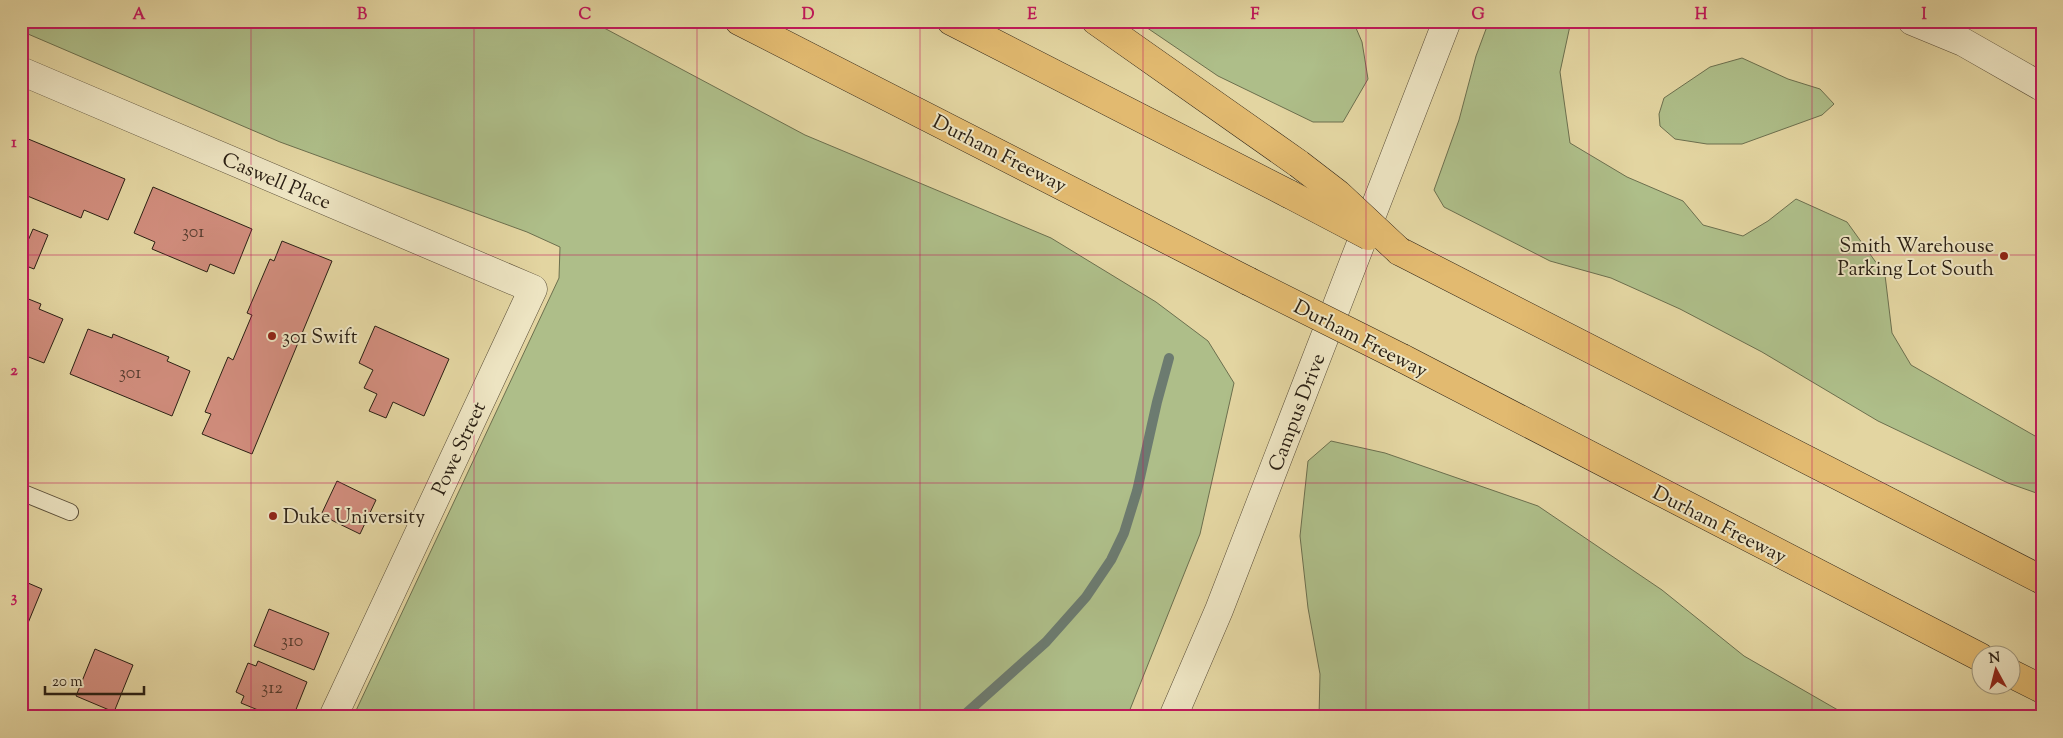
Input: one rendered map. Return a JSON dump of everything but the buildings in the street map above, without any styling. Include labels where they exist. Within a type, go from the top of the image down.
[{"type":"highway","name":"Durham Freeway","points":[[740,21],[1248,282],[1402,358],[1970,653]]},
{"type":"highway","points":[[951,21],[2042,580]]},
{"type":"highway","points":[[1096,21],[1299,164],[1338,194],[1399,251]]},
{"type":"highway","points":[[2020,678],[2042,689]]},
{"type":"street","name":"Campus Drive","points":[[1173,717],[1219,610],[1447,21]]},
{"type":"street","points":[[1912,21],[1963,42],[2039,80]]},
{"type":"street","name":"Caswell Place","points":[[21,71],[533,289]]},
{"type":"street","name":"Powe Street","points":[[333,717],[533,289]]},
{"type":"lane","points":[[21,492],[70,512]]},
{"type":"green space","points":[[21,21],[591,21],[805,135],[1051,238],[1156,302],[1208,341],[1234,383],[1200,534],[1127,717],[353,717],[559,278],[560,247],[527,232],[280,142],[21,31]]},
{"type":"green space","points":[[1137,21],[1353,21],[1362,42],[1368,79],[1343,122],[1313,122],[1218,76]]},
{"type":"green space","points":[[1489,21],[1571,21],[1560,72],[1570,143],[1627,177],[1683,201],[1703,225],[1743,236],[1768,221],[1796,199],[1847,222],[1885,275],[1892,333],[1911,365],[2042,440],[2042,495],[2008,483],[1878,421],[1762,352],[1680,309],[1611,278],[1550,261],[1444,207],[1434,190],[1459,120],[1476,56]]},
{"type":"green space","points":[[1742,58],[1788,79],[1820,89],[1834,104],[1822,115],[1742,144],[1707,144],[1675,139],[1660,126],[1659,114],[1664,98],[1710,67]]},
{"type":"green space","points":[[1331,441],[1385,453],[1538,506],[1662,590],[1744,656],[1850,717],[1319,717],[1320,674],[1308,608],[1300,536],[1308,461]]},
{"type":"waterway","points":[[962,717],[1046,642],[1086,597],[1111,560],[1124,533],[1137,491],[1169,358]]},
{"type":"place","name":"Smith Warehouse Parking Lot South","points":[[2004,256]]},
{"type":"place","name":"301 Swift","points":[[272,336]]},
{"type":"place","name":"Duke University","points":[[273,516]]}]
